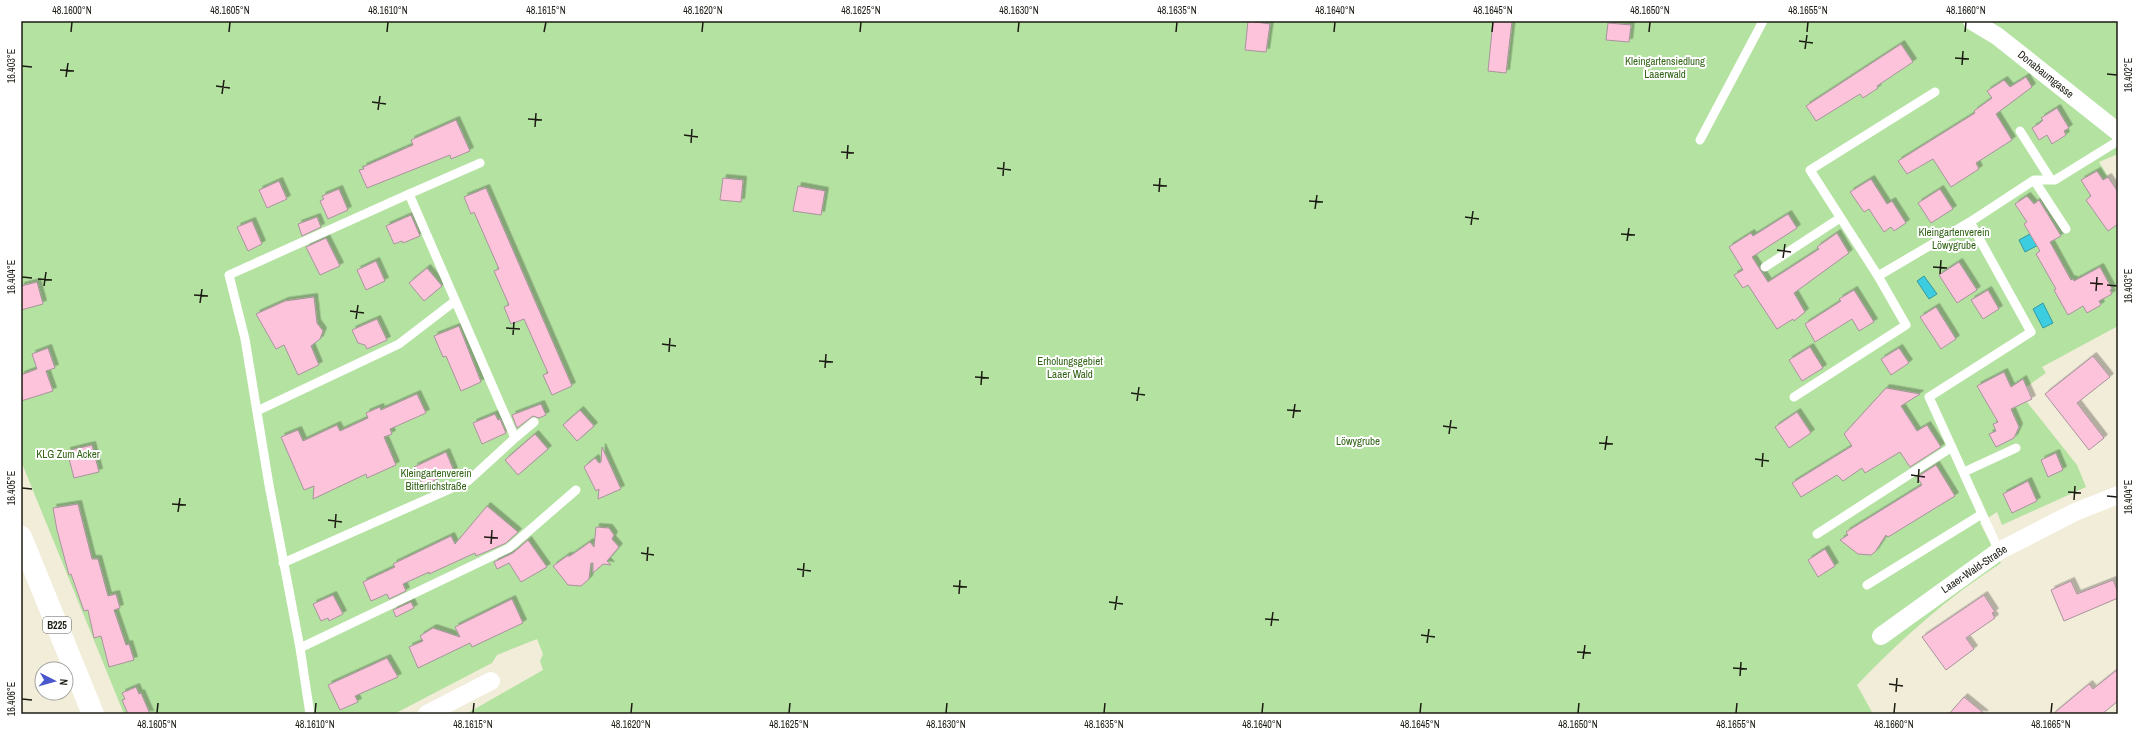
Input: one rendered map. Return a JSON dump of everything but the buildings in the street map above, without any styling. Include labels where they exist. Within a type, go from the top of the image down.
[{"type":"main road","name":"B225","points":[[21,537],[93,714]]},
{"type":"street","name":"Donabaumgasse","points":[[1972,21],[1998,36],[2118,132]]},
{"type":"street","name":"Laaer-Wald-Straße","points":[[1881,636],[1999,551],[2075,512],[2118,495]]},
{"type":"street","points":[[427,714],[490,681]]},
{"type":"lane","points":[[1700,140],[1763,21]]},
{"type":"lane","points":[[1794,397],[1906,325],[1878,276],[1810,170],[1935,92]]},
{"type":"lane","points":[[2020,131],[2052,180]]},
{"type":"lane","points":[[1878,276],[1970,222],[2034,180],[2055,180],[2118,141]]},
{"type":"lane","points":[[310,714],[300,648],[283,563],[245,339],[229,274],[480,163]]},
{"type":"lane","points":[[2034,180],[2066,229]]},
{"type":"lane","points":[[409,194],[515,438]]},
{"type":"lane","points":[[1765,267],[1840,218]]},
{"type":"lane","points":[[1970,222],[2031,332],[1929,397],[1999,551]]},
{"type":"lane","points":[[257,411],[399,344],[455,301]]},
{"type":"lane","points":[[283,563],[468,481],[534,422]]},
{"type":"lane","points":[[1817,534],[1952,447]]},
{"type":"lane","points":[[1964,472],[2016,448]]},
{"type":"lane","points":[[300,648],[509,548],[576,490]]},
{"type":"lane","points":[[1867,585],[1982,514]]},
{"type":"green space","name":"Erholungsgebiet Laaer Wald","points":[[21,21],[2118,21],[2118,154],[2099,162],[2118,192],[2118,326],[2042,367],[2046,373],[2019,392],[2077,465],[2086,487],[2002,525],[1997,512],[1980,523],[2001,563],[1962,590],[1925,620],[1890,651],[1857,685],[1873,714],[466,714],[543,670],[540,661],[543,654],[537,639],[497,655],[492,663],[394,714],[124,714],[21,461]]},
{"type":"water","points":[[2039,229],[2046,241],[2025,252],[2019,240]]},
{"type":"water","points":[[1924,276],[1937,294],[1929,299],[1917,281]]},
{"type":"water","points":[[2043,303],[2053,323],[2043,328],[2033,309]]},
{"type":"park label","name":"Kleingartensiedlung Laaerwald","points":[[1665,67]]},
{"type":"park label","name":"Kleingartenverein Löwygrube","points":[[1954,238]]},
{"type":"park label","name":"Löwygrube","points":[[1358,441]]},
{"type":"park label","name":"KLG Zum Acker","points":[[68,454]]},
{"type":"park label","name":"Kleingartenverein Bitterlichstraße","points":[[436,479]]}]
